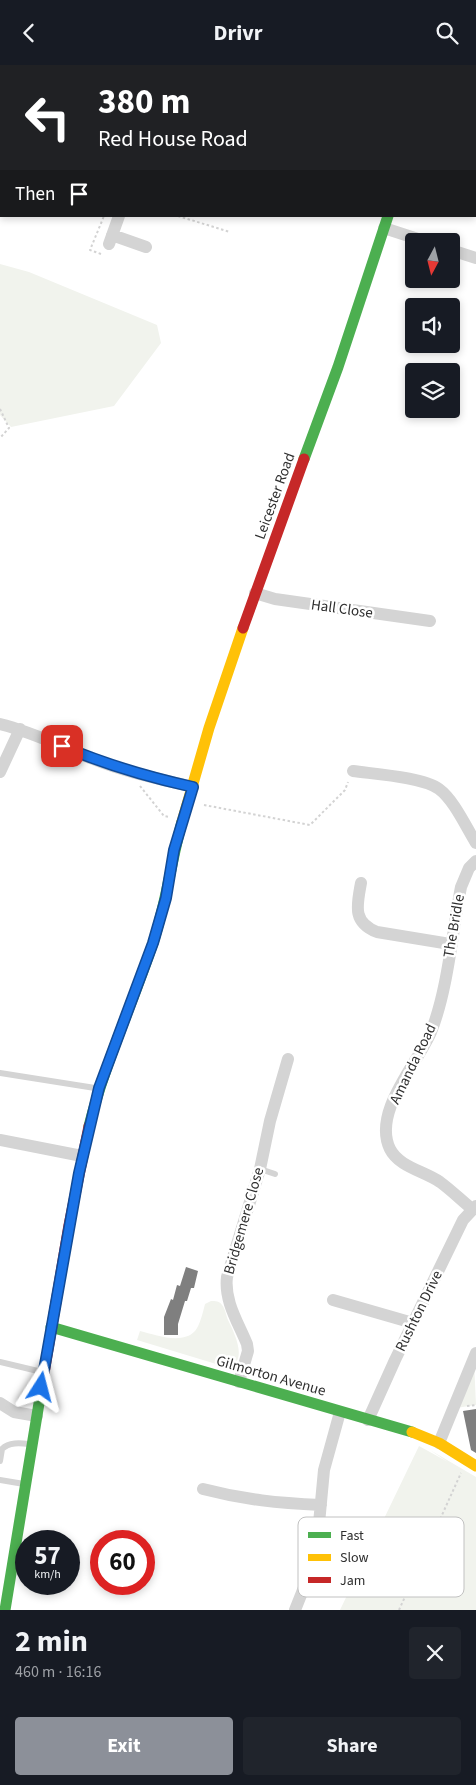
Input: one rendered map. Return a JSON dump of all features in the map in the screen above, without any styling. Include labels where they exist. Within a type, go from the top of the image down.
[{"type":"main road","name":"Leicester Road","points":[[5,1610],[51,1327],[82,1156],[99,1088],[153,943],[166,898],[174,850],[209,728],[255,593],[338,367],[386,222]]},
{"type":"main road","name":"Gilmorton Avenue","points":[[51,1327],[421,1435],[439,1443],[471,1464]]},
{"type":"street","points":[[119,217],[111,239],[146,247]]},
{"type":"street","points":[[386,222],[408,233]]},
{"type":"street","points":[[460,253],[476,258]]},
{"type":"street","name":"Hall Close","points":[[255,593],[275,599],[430,621]]},
{"type":"street","points":[[0,724],[20,729],[95,760],[193,787]]},
{"type":"street","points":[[0,772],[20,729]]},
{"type":"street","points":[[353,771],[422,782],[438,788],[449,799],[476,843]]},
{"type":"street","name":"The Bridle","points":[[442,996],[464,877],[476,861]]},
{"type":"street","points":[[361,883],[357,905],[358,913],[361,922],[369,929],[450,945]]},
{"type":"street","name":"Amanda Road","points":[[442,996],[430,1033],[396,1092],[391,1105],[387,1139],[390,1150],[398,1160],[428,1174],[474,1207]]},
{"type":"street","name":"Bridgemere Close","points":[[239,1382],[248,1351],[247,1343],[229,1301],[226,1286],[260,1169],[270,1121],[288,1059]]},
{"type":"street","points":[[0,1141],[82,1156]]},
{"type":"street","name":"Rushton Drive","points":[[368,1420],[463,1220],[474,1207]]},
{"type":"street","points":[[333,1300],[413,1323]]},
{"type":"street","points":[[439,1443],[476,1353]]},
{"type":"street","points":[[0,1403],[14,1412],[36,1415]]},
{"type":"street","points":[[320,1517],[324,1471],[340,1412]]},
{"type":"street","points":[[203,1489],[241,1499],[268,1503],[321,1505]]},
{"type":"street","points":[[295,1610],[301,1597]]},
{"type":"lane","points":[[0,1073],[99,1088]]},
{"type":"lane","points":[[260,1169],[275,1173]]},
{"type":"lane","points":[[0,1362],[44,1372]]},
{"type":"lane","points":[[0,1461],[2,1449],[6,1445],[20,1443],[32,1445]]},
{"type":"lane","points":[[0,1480],[25,1485]]},
{"type":"path","points":[[181,217],[230,232]]},
{"type":"path","points":[[0,409],[9,428],[0,438]]},
{"type":"path","points":[[188,802],[310,825],[345,790],[353,771]]},
{"type":"path","points":[[138,773],[137,782],[164,817],[183,819]]},
{"type":"path","points":[[445,1517],[471,1464]]},
{"type":"path","points":[[399,1610],[405,1597]]},
{"type":"shaded area","points":[[0,264],[29,272],[157,325],[161,343],[114,406],[11,427],[0,415]]},
{"type":"shaded area","points":[[211,1301],[219,1302],[223,1306],[234,1332],[239,1354],[233,1365],[226,1367],[137,1340],[140,1331],[169,1338],[190,1335],[198,1325],[205,1304]]},
{"type":"shaded area","points":[[474,1361],[476,1405],[456,1408]]},
{"type":"shaded area","points":[[419,1446],[448,1462],[430,1450],[476,1477],[476,1610],[340,1610],[346,1597],[464,1597],[464,1517],[385,1517]]},
{"type":"building","points":[[186,1267],[198,1271],[194,1288],[191,1288],[187,1301],[185,1301],[178,1324],[178,1335],[164,1335],[164,1317],[171,1299],[173,1300],[177,1285],[180,1286]]},
{"type":"building","points":[[476,1409],[476,1453],[471,1450],[463,1411]]},
{"type":"traffic: fast","points":[[304,459],[338,367],[388,217]]},
{"type":"traffic: fast","points":[[89,1126],[119,1034],[158,928],[182,822]]},
{"type":"traffic: fast","points":[[51,1327],[412,1432]]},
{"type":"traffic: fast","points":[[5,1610],[42,1385]]},
{"type":"traffic: slow","points":[[182,822],[209,728],[243,628]]},
{"type":"traffic: slow","points":[[412,1432],[439,1443],[476,1466]]},
{"type":"traffic: jam","points":[[243,628],[304,459]]},
{"type":"traffic: jam","points":[[42,1385],[69,1225],[89,1126]]},
{"type":"route","points":[[41,1387],[82,1156],[99,1088],[153,943],[166,898],[174,850],[193,787],[152,778],[95,760],[62,746]]}]
